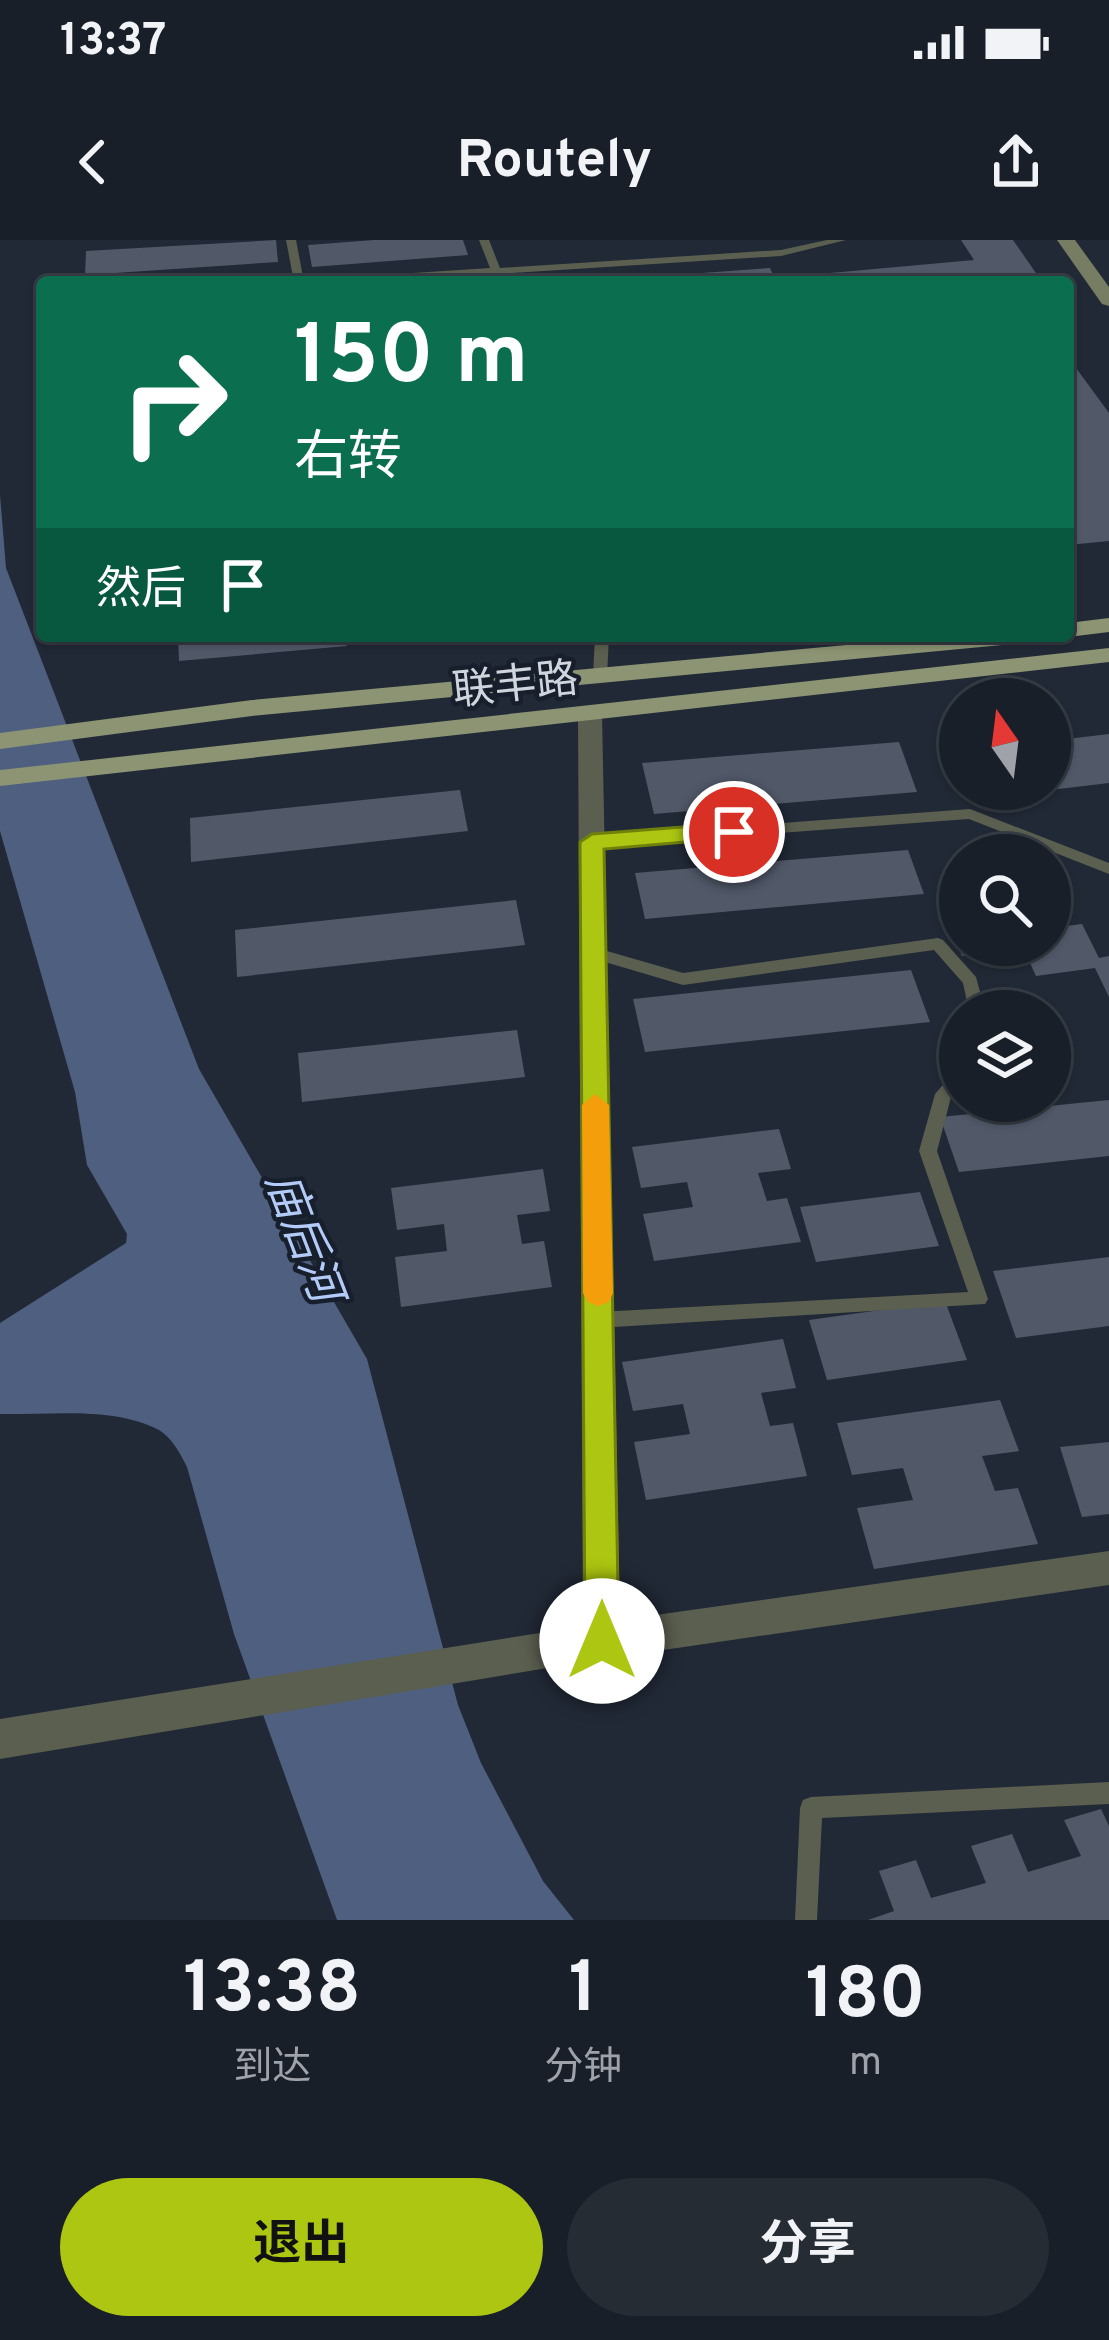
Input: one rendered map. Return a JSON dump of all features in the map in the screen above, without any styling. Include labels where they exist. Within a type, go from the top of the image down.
[{"type":"main road","points":[[1066,240],[1109,300]]},
{"type":"main road","points":[[1074,629],[1109,626]]},
{"type":"main road","name":"联丰路","points":[[0,741],[252,708],[958,642]]},
{"type":"main road","name":"联丰路","points":[[0,778],[1109,655]]},
{"type":"street","points":[[590,714],[598,1320],[615,1639]]},
{"type":"street","points":[[0,1738],[615,1639],[1109,1568]]},
{"type":"lane","points":[[290,240],[298,276]]},
{"type":"lane","points":[[484,240],[496,272]]},
{"type":"lane","points":[[426,276],[781,253],[797,243],[841,240]]},
{"type":"lane","points":[[600,676],[602,642]]},
{"type":"lane","points":[[592,842],[970,814],[1109,869]]},
{"type":"lane","points":[[593,952],[683,979],[938,944],[970,981],[972,990]]},
{"type":"lane","points":[[598,1320],[979,1299],[928,1151],[939,1109]]},
{"type":"lane","points":[[806,1920],[811,1808],[1109,1793]]},
{"type":"water","points":[[0,495],[6,568],[199,1069],[367,1359],[458,1705],[481,1763],[543,1881],[574,1920],[337,1920],[234,1634],[187,1467],[175,1446],[159,1430],[122,1418],[81,1413],[0,1414],[0,1323],[126,1243],[127,1234],[87,1165],[75,1092],[0,831]]},
{"type":"building","points":[[276,240],[278,262],[85,275],[86,251]]},
{"type":"building","points":[[463,240],[468,255],[312,267],[308,245]]},
{"type":"building","points":[[961,240],[1013,240],[1038,276],[830,273],[974,260]]},
{"type":"building","points":[[770,268],[773,276],[660,276]]},
{"type":"building","points":[[1074,365],[1109,413],[1109,541],[1074,544]]},
{"type":"building","points":[[178,642],[347,642],[347,646],[179,661]]},
{"type":"building","points":[[1109,734],[1109,783],[1071,788],[1071,739]]},
{"type":"building","points":[[899,742],[917,792],[654,814],[642,763]]},
{"type":"building","points":[[460,790],[468,831],[191,862],[190,818]]},
{"type":"building","points":[[908,850],[924,894],[645,919],[635,873]]},
{"type":"building","points":[[516,900],[525,945],[237,977],[235,930]]},
{"type":"building","points":[[1082,924],[1099,958],[1109,956],[1109,997],[1095,968],[1036,976],[1031,966],[1071,966],[1071,925]]},
{"type":"building","points":[[911,970],[930,1022],[645,1052],[633,999]]},
{"type":"building","points":[[517,1030],[525,1077],[302,1102],[298,1053]]},
{"type":"building","points":[[1109,1100],[1109,1156],[959,1172],[942,1122],[1071,1122],[1071,1104]]},
{"type":"building","points":[[779,1129],[791,1169],[758,1173],[767,1201],[787,1198],[801,1242],[654,1261],[643,1214],[693,1207],[687,1182],[641,1188],[632,1147]]},
{"type":"building","points":[[543,1169],[550,1211],[517,1215],[522,1244],[544,1241],[552,1287],[401,1307],[395,1257],[447,1251],[444,1224],[397,1230],[391,1188]]},
{"type":"building","points":[[920,1192],[939,1246],[816,1262],[800,1207]]},
{"type":"building","points":[[1109,1257],[1109,1326],[1016,1338],[993,1271]]},
{"type":"building","points":[[945,1301],[967,1360],[827,1380],[809,1320]]},
{"type":"building","points":[[783,1339],[796,1388],[761,1393],[770,1426],[793,1423],[807,1476],[646,1500],[634,1442],[690,1434],[683,1404],[633,1411],[622,1362]]},
{"type":"building","points":[[1000,1400],[1019,1451],[982,1456],[995,1491],[1018,1488],[1038,1544],[874,1569],[857,1508],[913,1500],[903,1468],[852,1475],[837,1423]]},
{"type":"building","points":[[1109,1442],[1109,1514],[1082,1517],[1060,1447]]},
{"type":"building","points":[[1101,1809],[1109,1826],[1109,1920],[868,1920],[894,1911],[879,1871],[916,1860],[931,1898],[986,1883],[971,1846],[1012,1834],[1028,1872],[1081,1856],[1064,1820]]},
{"type":"slow traffic","points":[[595,1105],[598,1293]]},
{"type":"route","points":[[602,1641],[592,842],[734,832]]},
{"type":"water label","name":"庙后河","points":[[305,1236]]}]
